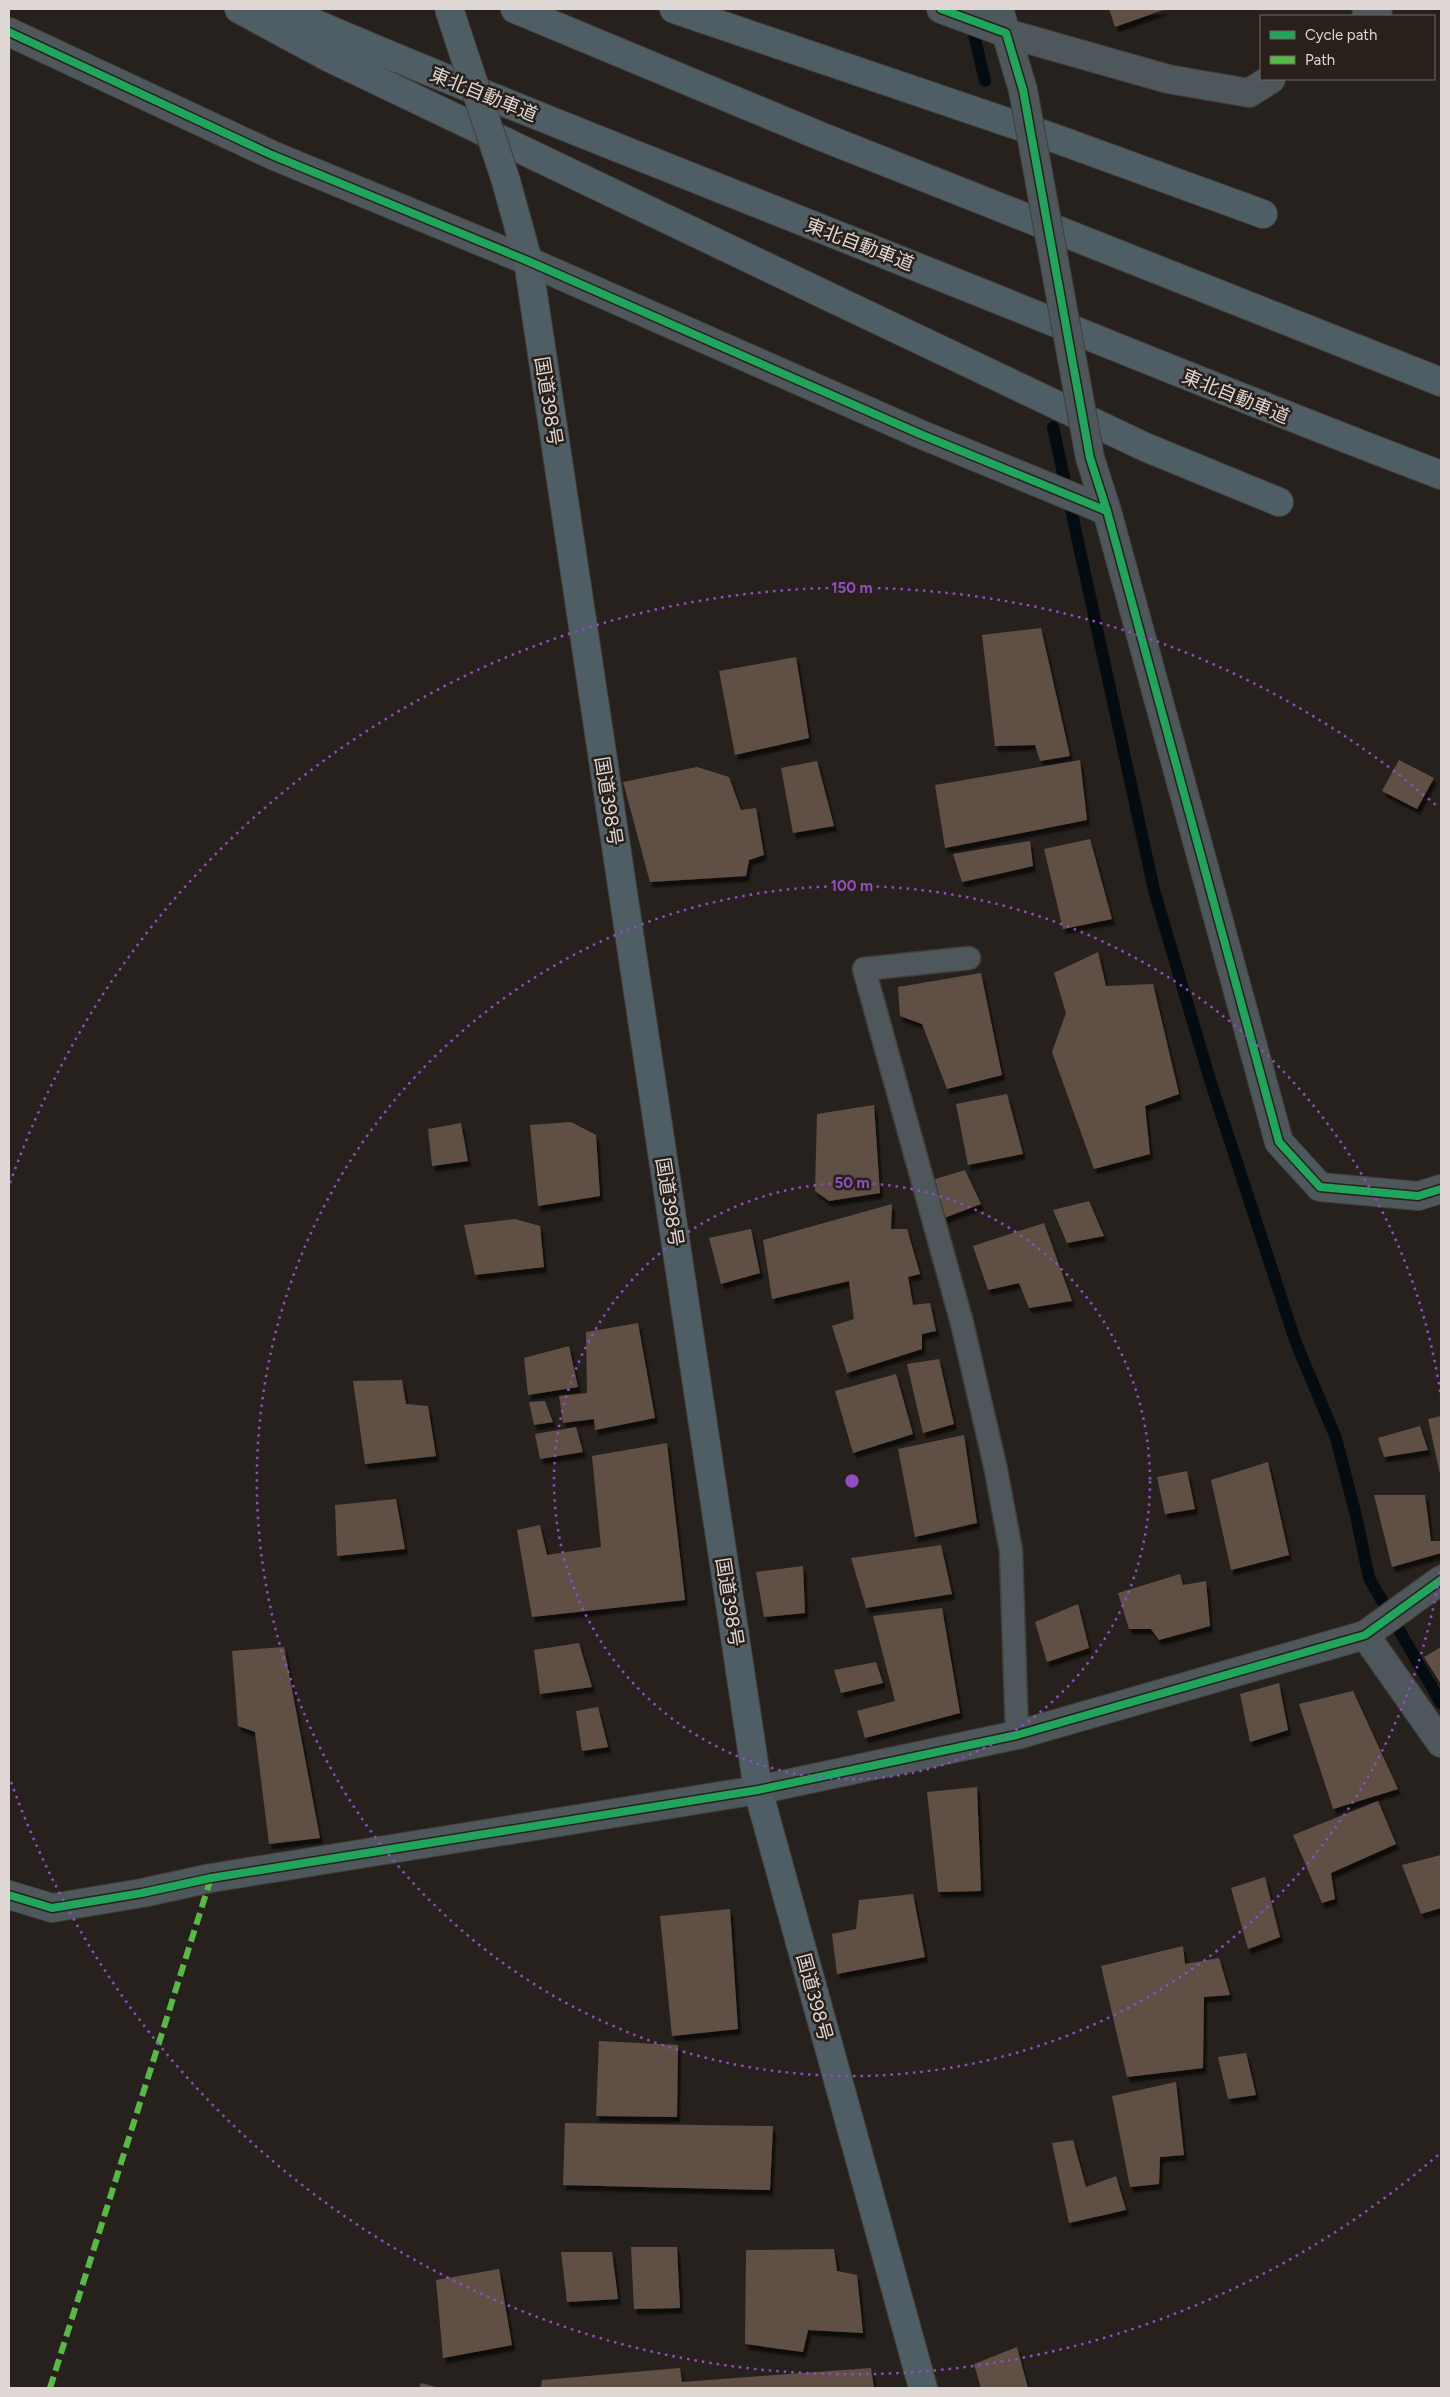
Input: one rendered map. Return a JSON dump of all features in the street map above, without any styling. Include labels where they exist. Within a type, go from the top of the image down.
[{"type":"highway","points":[[239,9],[328,57],[856,310],[1146,446],[1279,502]]},
{"type":"highway","name":"東北自動車道","points":[[281,9],[651,162],[911,264],[1313,427],[1441,474]]},
{"type":"highway","name":"国道398号","points":[[449,9],[506,182],[528,261],[758,1790],[923,2388]]},
{"type":"highway","points":[[515,9],[820,136],[1441,382]]},
{"type":"highway","points":[[674,9],[1054,138],[1263,214]]},
{"type":"street","points":[[942,9],[998,23],[1168,79],[1249,93],[1269,80]]},
{"type":"street","points":[[998,23],[1023,90],[1090,458],[1107,511],[1280,1142],[1320,1187],[1418,1196],[1441,1189]]},
{"type":"street","points":[[9,32],[272,155],[528,261],[920,434],[1107,511]]},
{"type":"street","points":[[9,1895],[52,1908],[142,1893],[212,1878],[758,1790],[1017,1735],[1367,1633],[1441,1580]]},
{"type":"street","points":[[1367,1633],[1441,1742]]},
{"type":"lane","points":[[969,958],[864,969],[962,1323],[996,1470],[1011,1551],[1017,1735]]},
{"type":"building","points":[[1109,9],[1166,9],[1115,27]]},
{"type":"building","points":[[1041,628],[1070,756],[1040,761],[1035,745],[995,746],[982,635]]},
{"type":"building","points":[[796,657],[809,738],[735,755],[719,671]]},
{"type":"building","points":[[1080,760],[1087,820],[945,848],[935,785]]},
{"type":"building","points":[[1399,760],[1434,778],[1417,809],[1382,791]]},
{"type":"building","points":[[817,761],[834,826],[793,833],[781,768]]},
{"type":"building","points":[[697,767],[729,777],[741,810],[756,808],[764,855],[749,860],[746,876],[650,882],[623,782]]},
{"type":"building","points":[[1090,839],[1112,919],[1063,929],[1044,849]]},
{"type":"building","points":[[1030,841],[1033,866],[962,882],[953,854]]},
{"type":"building","points":[[1098,952],[1106,986],[1153,984],[1179,1094],[1145,1106],[1150,1154],[1094,1169],[1052,1052],[1066,1013],[1054,973]]},
{"type":"building","points":[[981,973],[1002,1075],[947,1089],[922,1024],[900,1016],[898,987]]},
{"type":"building","points":[[1007,1094],[1023,1154],[968,1165],[956,1104]]},
{"type":"building","points":[[874,1105],[880,1193],[829,1201],[815,1191],[817,1114]]},
{"type":"building","points":[[571,1122],[596,1135],[600,1196],[538,1206],[530,1125]]},
{"type":"building","points":[[461,1123],[468,1161],[432,1166],[428,1129]]},
{"type":"building","points":[[965,1170],[981,1204],[944,1218],[932,1180]]},
{"type":"building","points":[[1089,1201],[1104,1236],[1067,1243],[1053,1210]]},
{"type":"building","points":[[892,1204],[891,1229],[907,1229],[920,1274],[908,1277],[913,1305],[930,1303],[936,1331],[922,1334],[922,1349],[847,1373],[832,1326],[854,1319],[849,1281],[772,1299],[763,1240]]},
{"type":"building","points":[[515,1219],[540,1226],[544,1267],[475,1275],[464,1225]]},
{"type":"building","points":[[1044,1223],[1072,1301],[1029,1308],[1019,1283],[988,1290],[973,1246]]},
{"type":"building","points":[[751,1229],[760,1273],[721,1284],[709,1238]]},
{"type":"building","points":[[638,1323],[655,1418],[595,1430],[594,1419],[563,1423],[559,1396],[587,1393],[586,1332]]},
{"type":"building","points":[[569,1346],[578,1387],[528,1395],[524,1358]]},
{"type":"building","points":[[939,1359],[954,1424],[923,1433],[907,1364]]},
{"type":"building","points":[[896,1374],[913,1434],[853,1453],[835,1391]]},
{"type":"building","points":[[402,1380],[406,1404],[428,1406],[436,1456],[365,1464],[353,1381]]},
{"type":"building","points":[[545,1401],[553,1422],[534,1425],[529,1402]]},
{"type":"building","points":[[1441,1416],[1441,1474],[1440,1474],[1428,1419]]},
{"type":"building","points":[[1420,1426],[1428,1450],[1384,1457],[1378,1438]]},
{"type":"building","points":[[576,1427],[583,1452],[540,1459],[535,1434]]},
{"type":"building","points":[[964,1435],[977,1523],[915,1537],[898,1449]]},
{"type":"building","points":[[667,1443],[685,1600],[532,1617],[517,1530],[540,1525],[547,1555],[601,1547],[592,1456]]},
{"type":"building","points":[[1268,1462],[1289,1555],[1231,1570],[1211,1480]]},
{"type":"building","points":[[1187,1471],[1195,1509],[1165,1514],[1157,1477]]},
{"type":"building","points":[[1374,1495],[1425,1495],[1431,1541],[1441,1541],[1441,1553],[1392,1567]]},
{"type":"building","points":[[396,1499],[405,1549],[337,1556],[335,1505]]},
{"type":"building","points":[[941,1545],[952,1594],[866,1608],[851,1558]]},
{"type":"building","points":[[803,1566],[805,1613],[764,1617],[756,1572]]},
{"type":"building","points":[[1180,1574],[1183,1585],[1206,1581],[1210,1626],[1159,1640],[1151,1629],[1129,1629],[1118,1593]]},
{"type":"building","points":[[1078,1604],[1089,1648],[1047,1662],[1035,1622]]},
{"type":"building","points":[[942,1608],[960,1713],[865,1738],[857,1711],[895,1701],[873,1616]]},
{"type":"building","points":[[579,1643],[592,1687],[540,1694],[534,1650]]},
{"type":"building","points":[[284,1647],[320,1838],[269,1844],[255,1732],[238,1726],[232,1651]]},
{"type":"building","points":[[1441,1647],[1441,1684],[1424,1657]]},
{"type":"building","points":[[876,1662],[883,1683],[841,1693],[834,1670]]},
{"type":"building","points":[[1279,1683],[1288,1730],[1250,1742],[1240,1694]]},
{"type":"building","points":[[1353,1691],[1398,1789],[1333,1809],[1299,1704]]},
{"type":"building","points":[[598,1707],[608,1747],[582,1751],[576,1711]]},
{"type":"building","points":[[977,1787],[981,1891],[938,1892],[927,1792]]},
{"type":"building","points":[[1378,1801],[1396,1844],[1331,1873],[1335,1899],[1322,1903],[1293,1835]]},
{"type":"building","points":[[1441,1855],[1441,1908],[1421,1914],[1402,1865]]},
{"type":"building","points":[[1265,1877],[1280,1937],[1248,1949],[1231,1888]]},
{"type":"building","points":[[913,1894],[925,1957],[837,1974],[832,1934],[856,1929],[859,1900]]},
{"type":"building","points":[[730,1909],[738,2029],[672,2036],[660,1916]]},
{"type":"building","points":[[1183,1946],[1185,1964],[1219,1958],[1230,1995],[1204,1997],[1203,2068],[1127,2077],[1101,1966]]},
{"type":"building","points":[[599,2041],[678,2045],[677,2117],[596,2116]]},
{"type":"building","points":[[1246,2053],[1256,2095],[1228,2099],[1218,2057]]},
{"type":"building","points":[[1176,2082],[1184,2155],[1160,2157],[1159,2184],[1130,2187],[1112,2096]]},
{"type":"building","points":[[565,2123],[773,2126],[770,2190],[563,2185]]},
{"type":"building","points":[[1073,2140],[1086,2187],[1116,2176],[1126,2210],[1069,2223],[1052,2143]]},
{"type":"building","points":[[631,2247],[677,2247],[680,2308],[634,2309]]},
{"type":"building","points":[[834,2249],[837,2271],[857,2275],[863,2333],[808,2330],[803,2352],[745,2344],[746,2250]]},
{"type":"building","points":[[561,2252],[612,2252],[618,2299],[567,2302]]},
{"type":"building","points":[[499,2269],[512,2345],[443,2358],[436,2280]]},
{"type":"building","points":[[1017,2347],[1028,2388],[981,2388],[974,2364]]},
{"type":"building","points":[[680,2368],[682,2382],[871,2368],[874,2388],[541,2388],[542,2380]]},
{"type":"building","points":[[421,2383],[440,2388],[419,2388]]},
{"type":"waterway","points":[[971,21],[985,81]]},
{"type":"waterway","points":[[1053,427],[1154,890],[1210,1080],[1296,1343],[1336,1438],[1357,1520],[1369,1578],[1441,1703]]},
{"type":"marked path","points":[[50,2388],[211,1878]]},
{"type":"cycle path","points":[[941,9],[1006,33],[1023,90],[1090,458],[1107,511],[1279,1142],[1320,1187],[1418,1196],[1441,1189]]},
{"type":"cycle path","points":[[9,32],[272,155],[528,261],[920,434],[1107,511]]},
{"type":"cycle path","points":[[9,1895],[52,1908],[142,1893],[211,1878],[758,1790],[1017,1735],[1365,1635],[1441,1580]]}]
